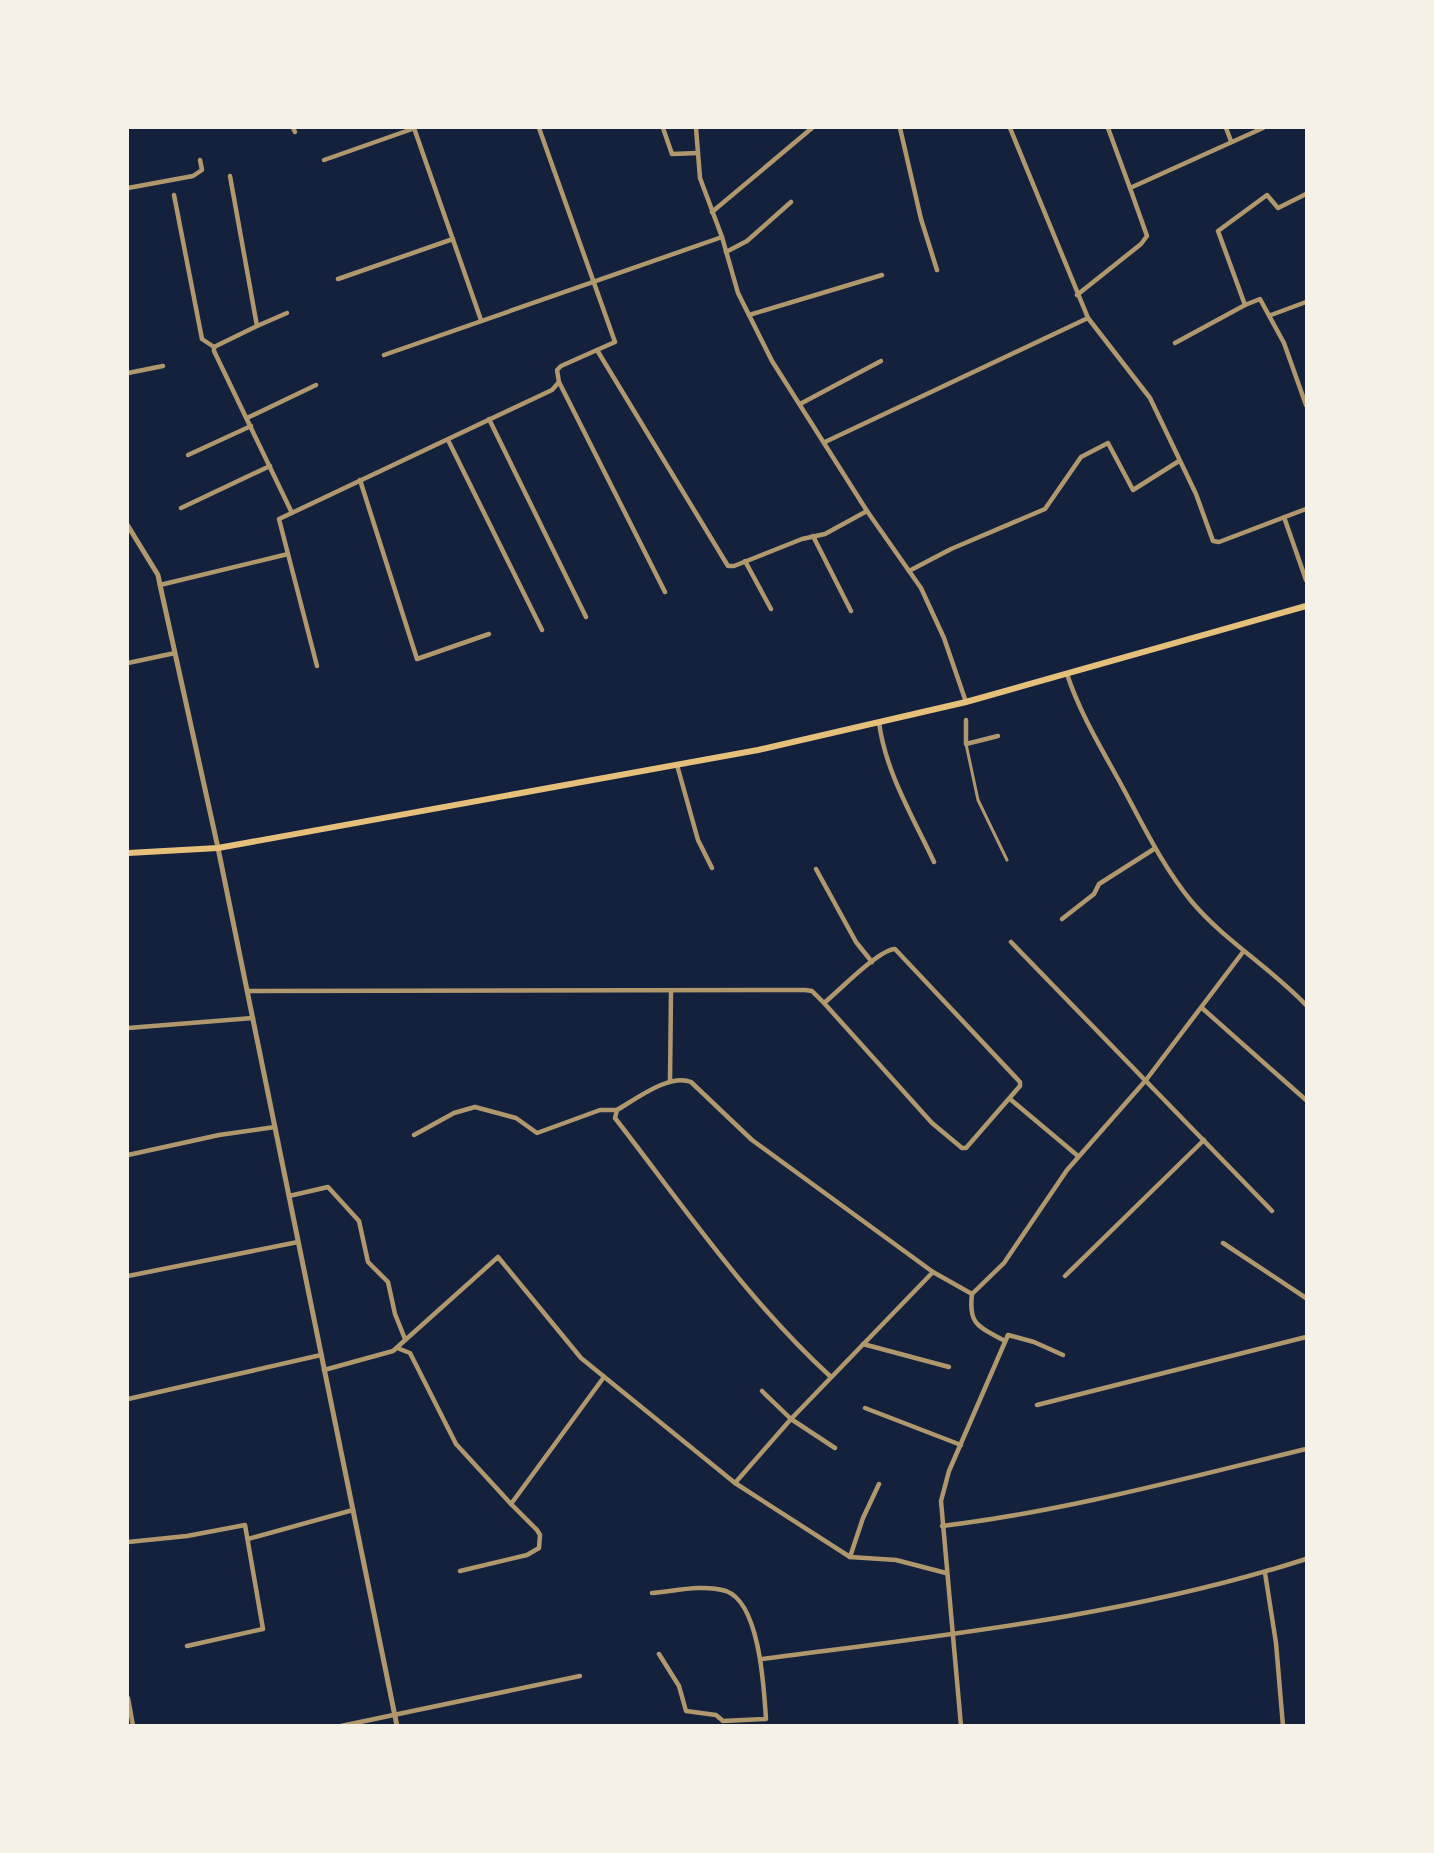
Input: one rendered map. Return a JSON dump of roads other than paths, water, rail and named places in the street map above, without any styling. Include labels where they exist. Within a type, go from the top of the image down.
[{"type":"main road","points":[[128,853],[218,848],[758,750],[966,702],[1306,606]]},
{"type":"street","points":[[324,160],[415,128],[481,320]]},
{"type":"street","points":[[539,128],[615,342],[561,366],[557,370],[559,382],[665,592]]},
{"type":"street","points":[[663,128],[672,154],[698,153]]},
{"type":"street","points":[[696,128],[700,178],[722,237],[738,293],[772,362],[867,511],[921,588],[944,638],[966,702]]},
{"type":"street","points":[[712,212],[812,128]]},
{"type":"street","points":[[900,128],[921,219],[936,270]]},
{"type":"street","points":[[1010,128],[1088,318],[1150,398],[1196,494],[1212,541],[1219,542],[1306,509]]},
{"type":"street","points":[[1077,295],[1141,244],[1147,236],[1108,128]]},
{"type":"street","points":[[1226,128],[1231,141]]},
{"type":"street","points":[[1130,188],[1263,128]]},
{"type":"street","points":[[128,188],[193,176],[202,170],[200,160]]},
{"type":"street","points":[[230,176],[257,326]]},
{"type":"street","points":[[1245,305],[1218,231],[1268,195],[1278,208],[1306,194]]},
{"type":"street","points":[[174,195],[202,339],[214,347],[292,513]]},
{"type":"street","points":[[726,252],[747,241],[791,202]]},
{"type":"street","points":[[384,355],[722,237]]},
{"type":"street","points":[[338,279],[453,239]]},
{"type":"street","points":[[749,315],[882,275]]},
{"type":"street","points":[[1175,343],[1260,299],[1271,315],[1284,343],[1306,405]]},
{"type":"street","points":[[1271,315],[1306,302]]},
{"type":"street","points":[[214,347],[287,313]]},
{"type":"street","points":[[825,442],[1088,318]]},
{"type":"street","points":[[597,350],[728,566],[813,536],[825,534],[867,511]]},
{"type":"street","points":[[800,404],[881,362]]},
{"type":"street","points":[[128,373],[163,366]]},
{"type":"street","points":[[317,666],[279,519],[552,390],[559,382]]},
{"type":"street","points":[[247,418],[316,385]]},
{"type":"street","points":[[489,419],[586,616]]},
{"type":"street","points":[[188,455],[251,426]]},
{"type":"street","points":[[448,440],[542,630]]},
{"type":"street","points":[[909,571],[951,549],[1046,509],[1081,457],[1108,442],[1133,490],[1179,461]]},
{"type":"street","points":[[181,508],[270,466]]},
{"type":"street","points":[[360,480],[417,658],[489,634]]},
{"type":"street","points":[[1284,517],[1306,580]]},
{"type":"street","points":[[128,526],[158,575],[218,848],[397,1725]]},
{"type":"street","points":[[813,536],[851,611]]},
{"type":"street","points":[[160,585],[288,555]]},
{"type":"street","points":[[745,561],[771,609]]},
{"type":"street","points":[[128,663],[175,653]]},
{"type":"street","points":[[1067,674],[1080,708],[1154,849],[1191,901],[1243,952],[1284,982],[1306,1005]]},
{"type":"street","points":[[966,720],[966,744],[978,800],[1007,860]]},
{"type":"street","points":[[879,722],[881,740],[898,785],[934,862]]},
{"type":"street","points":[[966,744],[998,736]]},
{"type":"street","points":[[677,765],[698,840],[712,868]]},
{"type":"street","points":[[1062,920],[1094,894],[1100,884],[1154,849]]},
{"type":"street","points":[[816,869],[856,942],[872,962]]},
{"type":"street","points":[[1011,942],[1272,1211]]},
{"type":"street","points":[[247,991],[273,989],[671,992],[805,990],[812,991],[824,1003],[932,1123],[962,1148],[966,1148],[1020,1086],[1020,1082],[899,951],[890,949],[824,1003]]},
{"type":"street","points":[[1005,1341],[977,1326],[971,1316],[972,1294],[1004,1263],[1078,1156],[1146,1080],[1243,952]]},
{"type":"street","points":[[670,1081],[671,992]]},
{"type":"street","points":[[1202,1008],[1306,1100]]},
{"type":"street","points":[[128,1028],[253,1018]]},
{"type":"street","points":[[414,1135],[454,1113],[475,1107],[516,1118],[537,1133],[600,1110],[617,1110],[670,1081],[684,1079],[691,1082],[752,1140],[933,1272],[972,1294]]},
{"type":"street","points":[[1010,1100],[1078,1156]]},
{"type":"street","points":[[617,1110],[615,1118],[706,1236],[789,1339],[831,1377]]},
{"type":"street","points":[[128,1155],[219,1135],[275,1127]]},
{"type":"street","points":[[1065,1276],[1204,1140]]},
{"type":"street","points":[[289,1196],[328,1187],[359,1221],[368,1262],[388,1282],[395,1314],[405,1339]]},
{"type":"street","points":[[128,1276],[298,1242]]},
{"type":"street","points":[[1223,1243],[1306,1298]]},
{"type":"street","points":[[324,1370],[387,1355],[498,1257],[581,1358],[735,1483],[850,1557],[896,1560],[946,1573]]},
{"type":"street","points":[[735,1483],[791,1419],[933,1272]]},
{"type":"street","points":[[961,1725],[942,1526],[943,1488],[1005,1341],[1010,1335],[1034,1342],[1063,1355]]},
{"type":"street","points":[[1037,1405],[1306,1337]]},
{"type":"street","points":[[863,1344],[949,1367]]},
{"type":"street","points":[[397,1348],[410,1353],[462,1453],[540,1535],[539,1548],[527,1555],[460,1571]]},
{"type":"street","points":[[128,1399],[321,1355]]},
{"type":"street","points":[[511,1504],[604,1377]]},
{"type":"street","points":[[762,1391],[791,1419],[835,1448]]},
{"type":"street","points":[[865,1408],[961,1445]]},
{"type":"street","points":[[942,1526],[1014,1517],[1082,1503],[1306,1449]]},
{"type":"street","points":[[850,1557],[863,1518],[879,1484]]},
{"type":"street","points":[[248,1539],[353,1509]]},
{"type":"street","points":[[128,1542],[187,1536],[245,1525],[263,1629],[187,1646]]},
{"type":"street","points":[[762,1659],[953,1636],[1151,1602],[1265,1573],[1306,1559]]},
{"type":"street","points":[[1265,1573],[1276,1643],[1283,1725]]},
{"type":"street","points":[[652,1593],[698,1588],[727,1591],[741,1605],[762,1659],[766,1719],[723,1721],[716,1715],[683,1709],[679,1686],[658,1654]]},
{"type":"street","points":[[341,1725],[580,1676]]},
{"type":"street","points":[[128,1698],[133,1725]]}]
